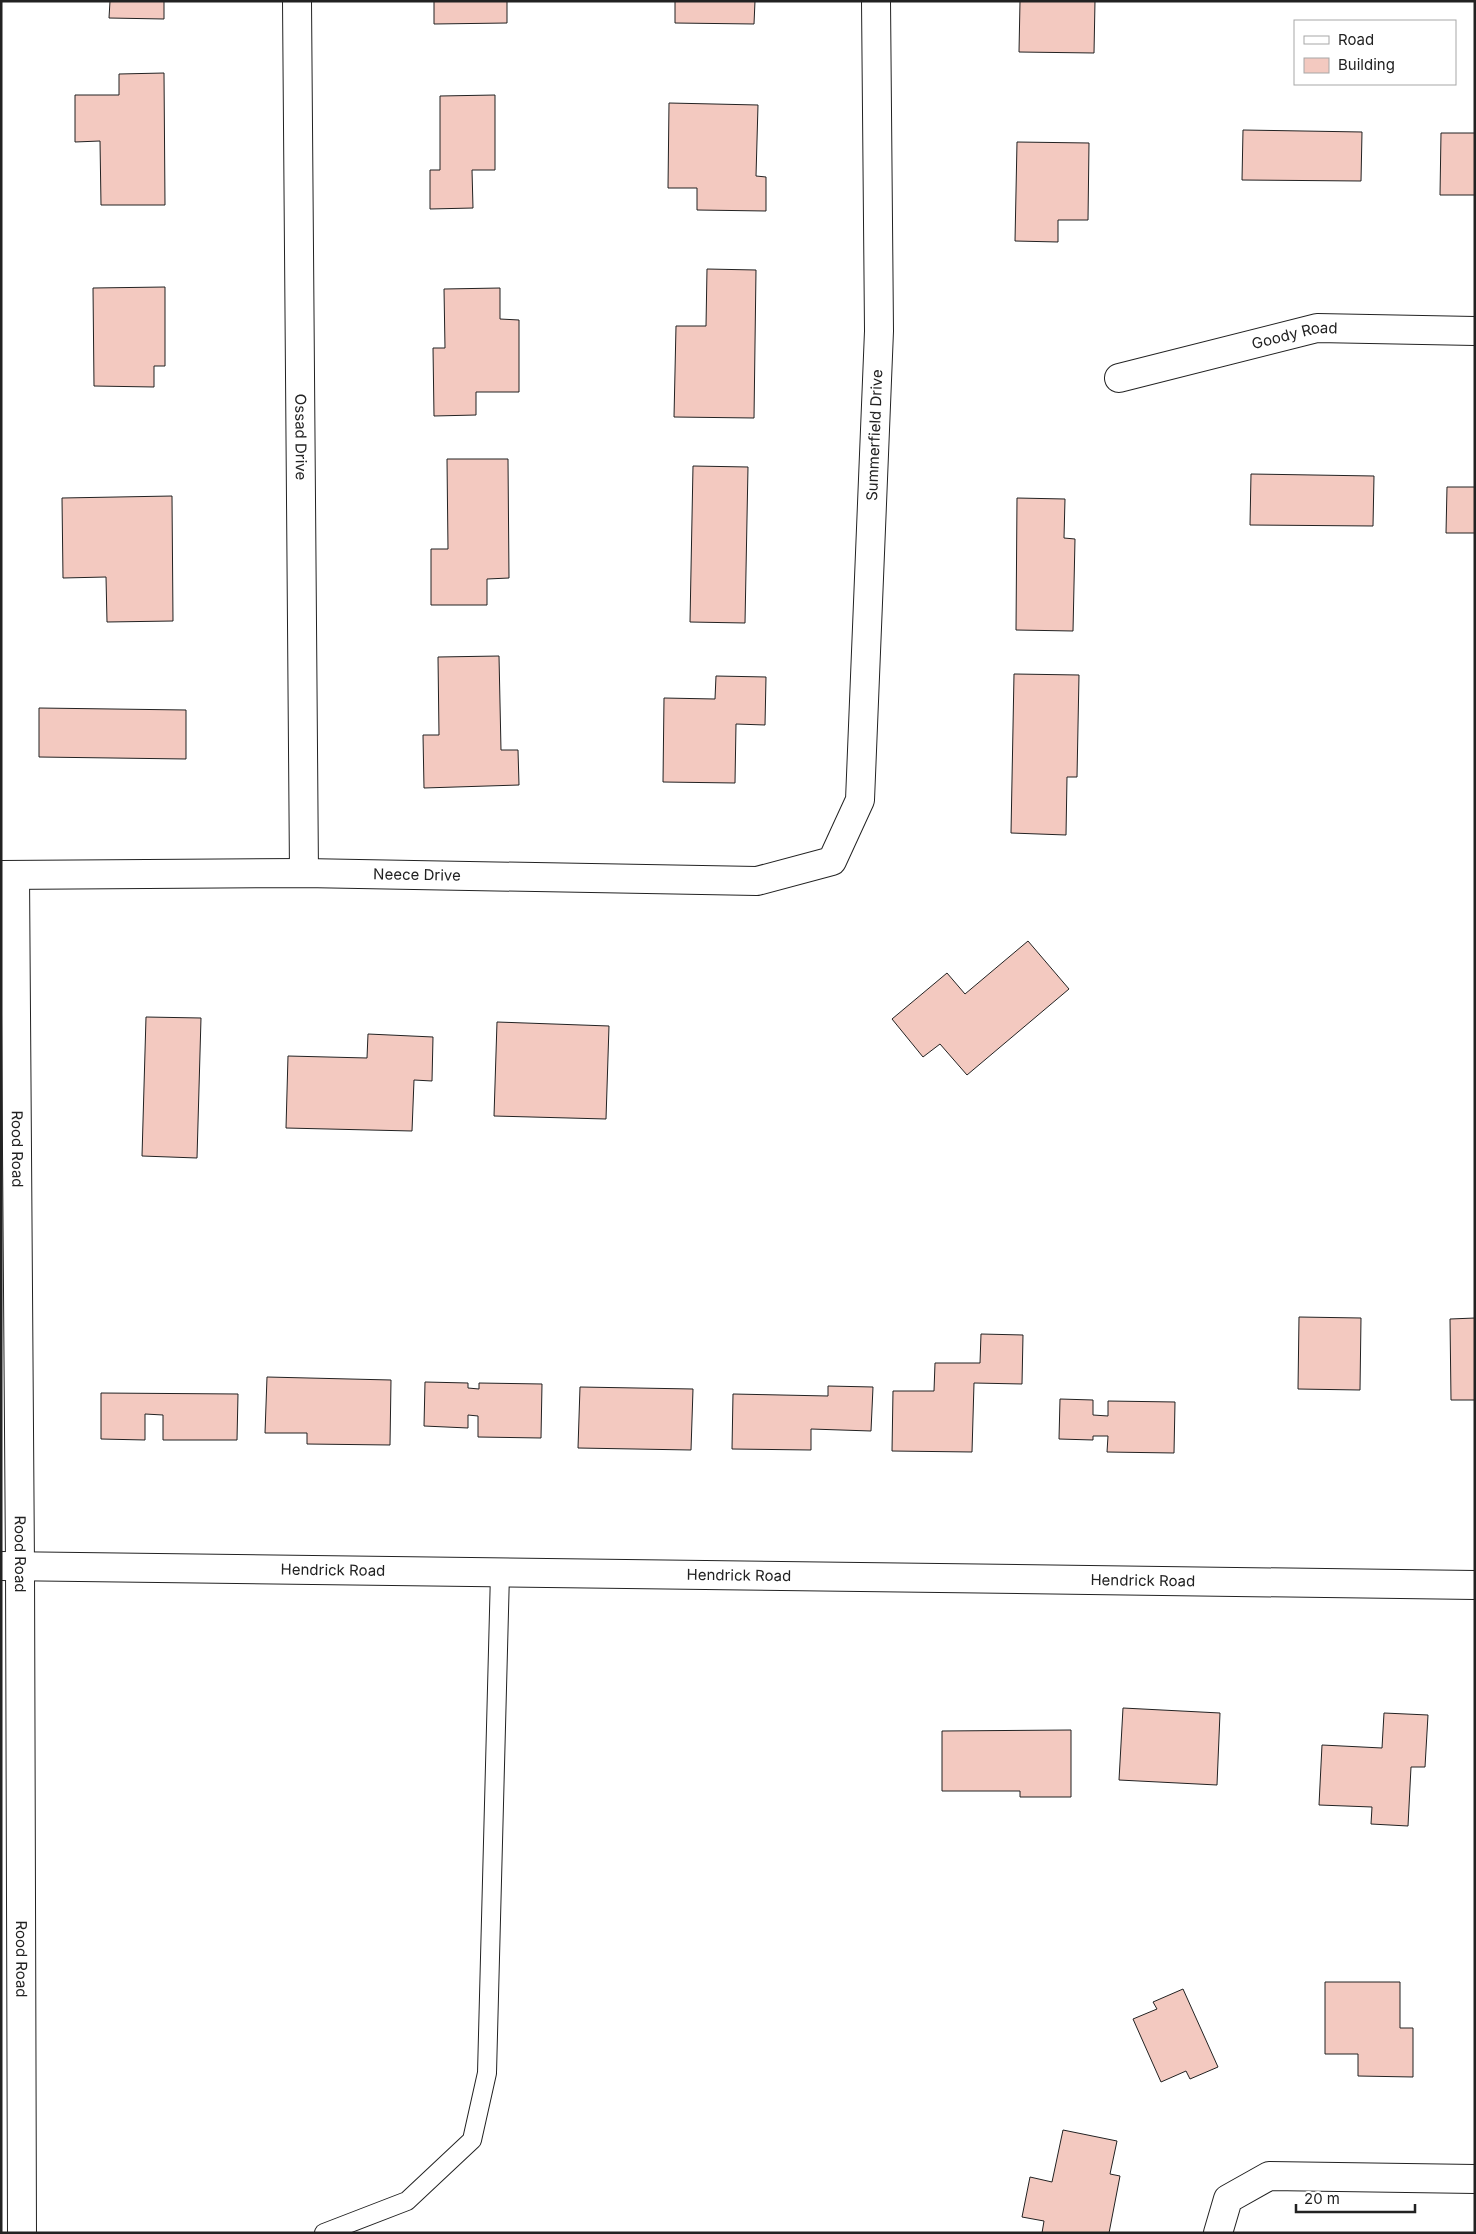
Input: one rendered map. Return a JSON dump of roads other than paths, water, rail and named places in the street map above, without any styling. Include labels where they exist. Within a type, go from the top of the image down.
[{"type":"street","name":"Ossad Drive","points":[[297,1],[304,873]]},
{"type":"street","name":"Summerfield Drive","points":[[832,861],[860,800],[879,331],[876,1]]},
{"type":"street","name":"Goody Road","points":[[1119,378],[1317,328],[1475,331]]},
{"type":"street","name":"Neece Drive","points":[[8,875],[304,873],[757,881],[832,861]]},
{"type":"street","name":"Rood Road","points":[[8,875],[15,2220]]},
{"type":"street","name":"Hendrick Road","points":[[11,1567],[1475,1585]]},
{"type":"street","points":[[1218,2233],[1228,2199],[1269,2176],[1475,2179]]},
{"type":"lane","points":[[324,2233],[406,2201],[472,2140],[487,2073],[500,1573]]}]
